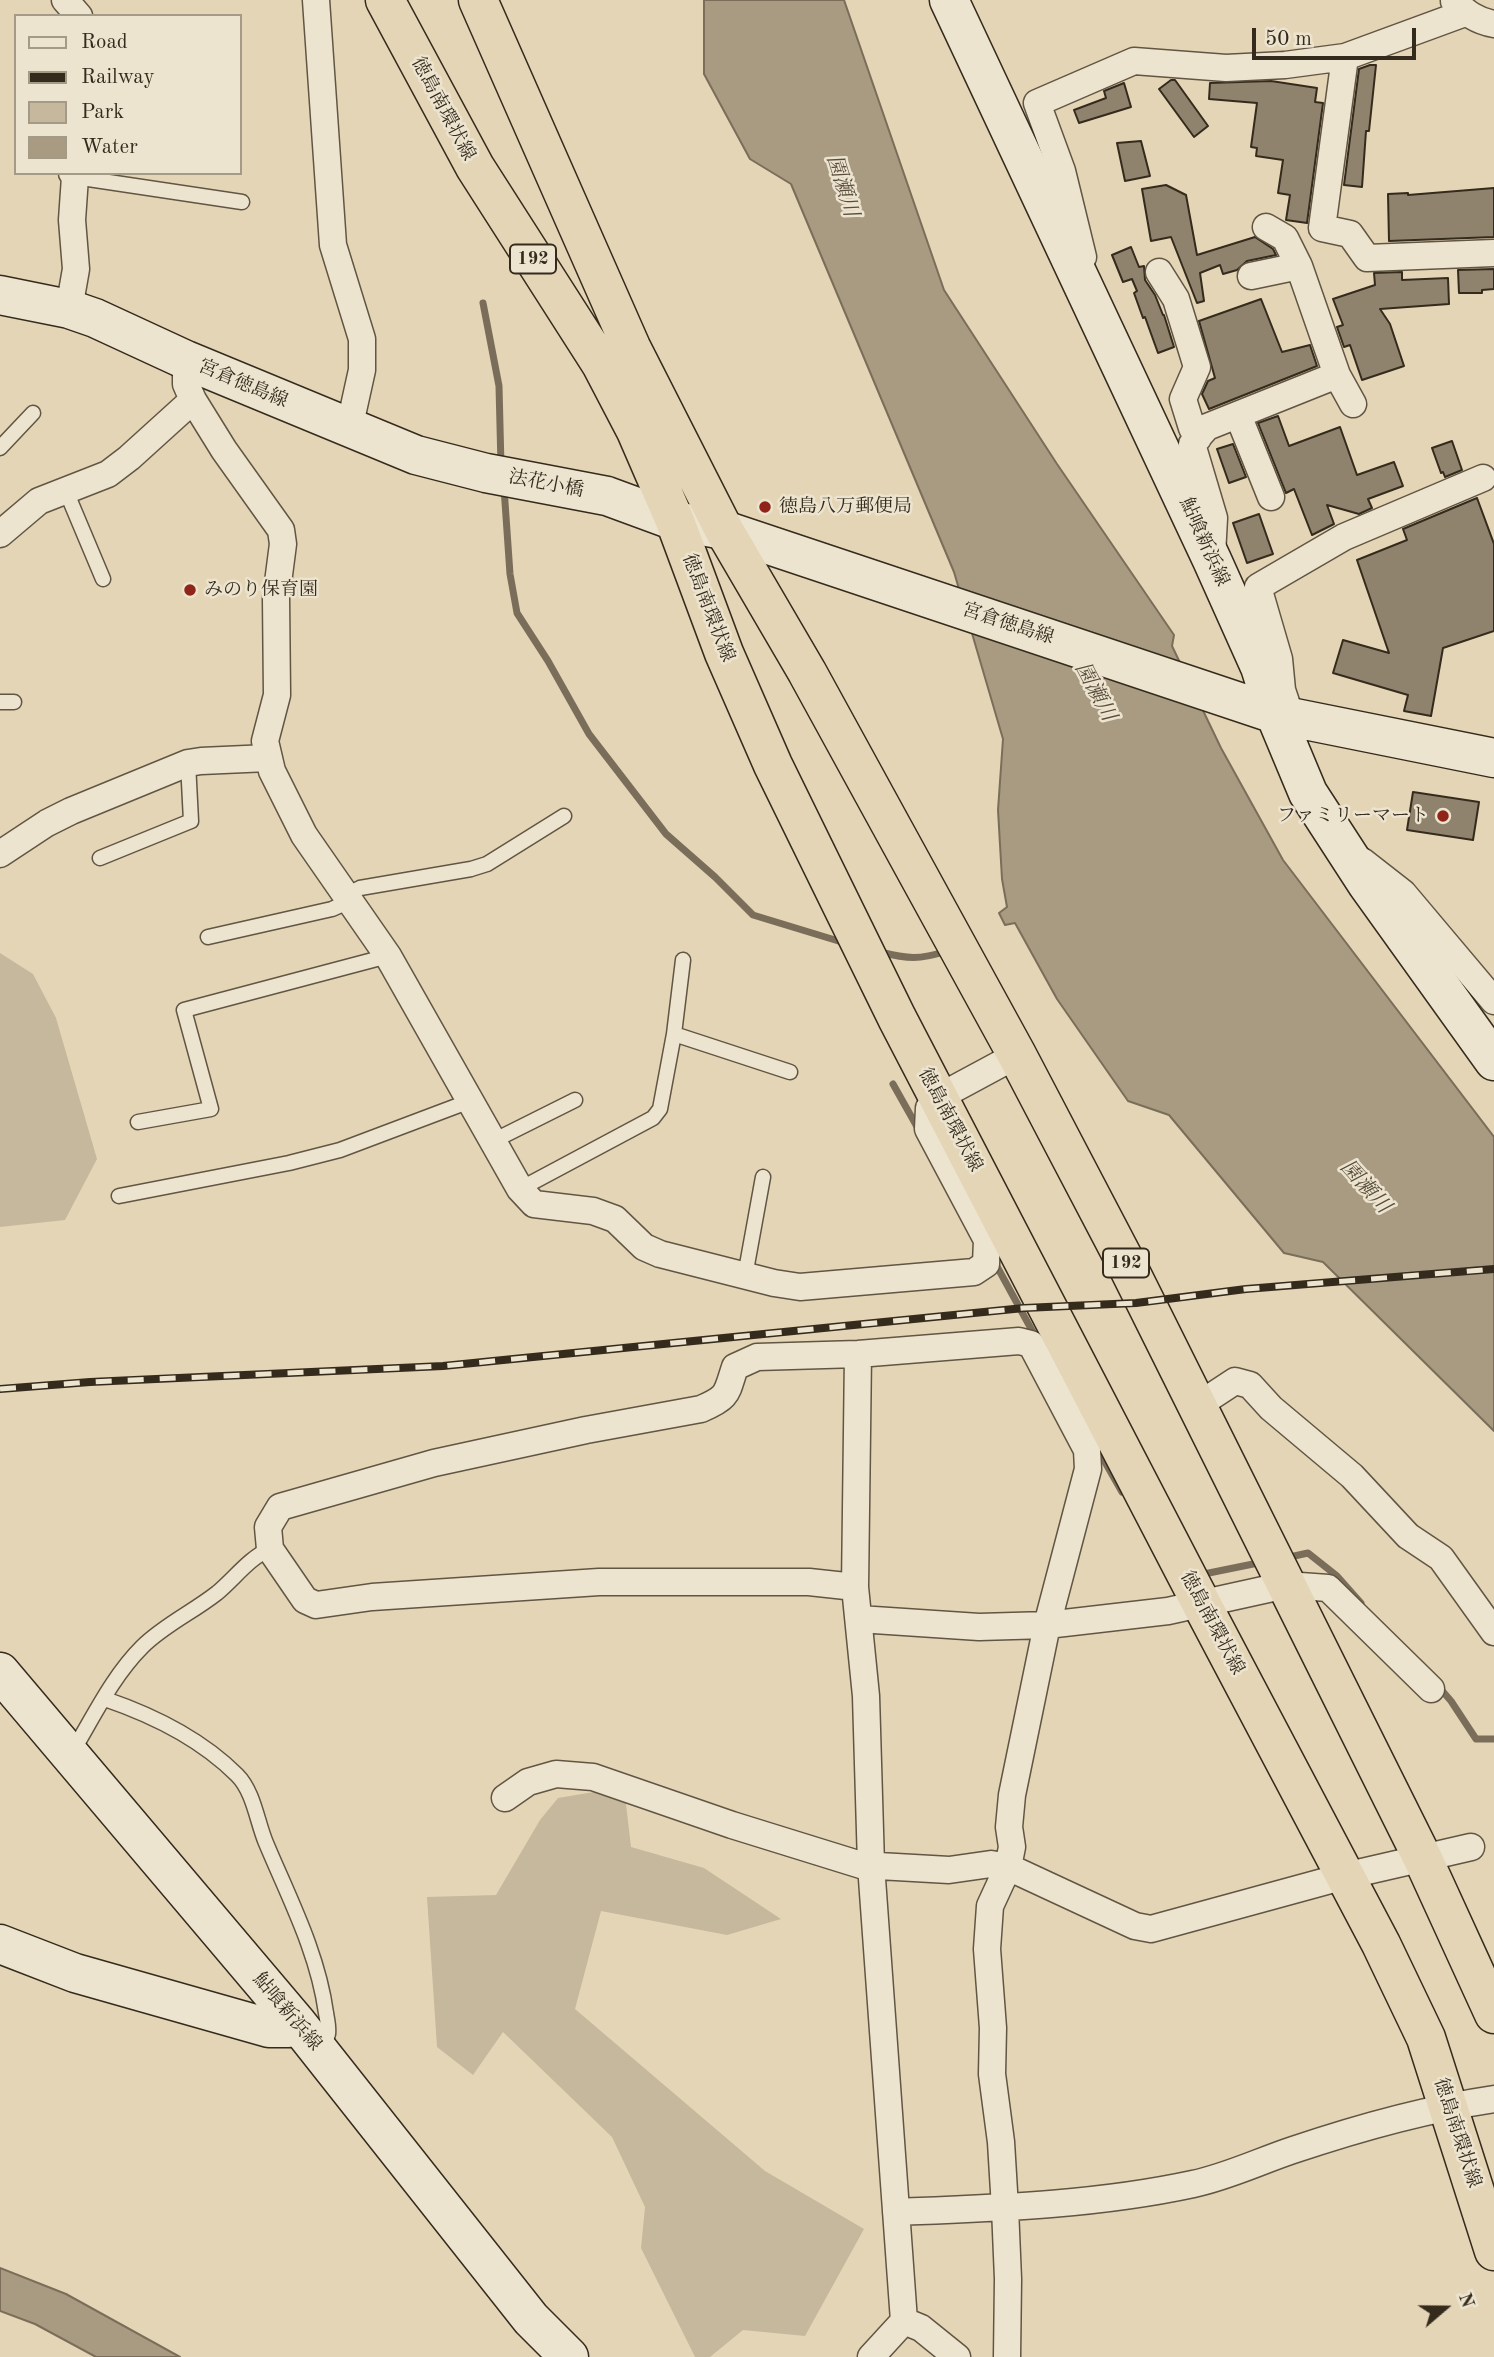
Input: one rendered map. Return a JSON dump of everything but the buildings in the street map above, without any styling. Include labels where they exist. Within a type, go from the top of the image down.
[{"type":"highway","name":"徳島南環状線","points":[[385,0],[475,167],[601,364],[636,431],[675,521],[735,678],[773,765],[835,893],[1201,1604],[1381,1944],[1426,2038],[1494,2250]]},
{"type":"highway","name":"192","points":[[478,0],[631,347],[724,530],[807,672],[1017,1055],[1126,1262],[1423,1858],[1494,2014]]},
{"type":"main road","name":"鮎喰新浜線","points":[[949,0],[1212,560],[1260,667],[1273,712],[1308,793],[1494,1061]]},
{"type":"main road","name":"宮倉徳島線","points":[[0,295],[69,309],[95,318],[186,360],[416,456],[486,473]]},
{"type":"main road","name":"法花小橋","points":[[486,473],[607,496]]},
{"type":"main road","name":"宮倉徳島線","points":[[607,496],[675,521],[724,530],[1273,712],[1494,758]]},
{"type":"main road","name":"鮎喰新浜線","points":[[0,1672],[309,2038],[531,2319],[569,2357]]},
{"type":"main road","points":[[0,1944],[75,1973],[269,2028],[289,2028],[309,2038]]},
{"type":"street","points":[[65,0],[77,14]]},
{"type":"street","points":[[316,0],[334,245],[362,339],[362,370],[349,429]]},
{"type":"street","points":[[964,0],[970,44]]},
{"type":"street","points":[[1091,302],[1062,171],[1037,103],[1134,61],[1226,68],[1285,65],[1345,57],[1459,6],[1494,24]]},
{"type":"street","points":[[1345,57],[1322,228],[1350,234],[1367,258],[1494,253]]},
{"type":"street","points":[[69,309],[76,269],[72,220],[74,175]]},
{"type":"street","points":[[1266,227],[1285,238],[1299,267],[1337,375],[1353,404]]},
{"type":"street","points":[[1251,276],[1299,267]]},
{"type":"street","points":[[1159,272],[1176,299],[1197,367],[1182,399],[1198,438]]},
{"type":"street","points":[[186,360],[186,384],[193,400],[249,487],[281,530],[283,544],[276,598],[277,695],[265,741],[268,758],[304,835],[388,956],[520,1189],[534,1204],[593,1211],[615,1219],[644,1247],[660,1254],[800,1287],[974,1272],[986,1264],[987,1240],[928,1129],[929,1108],[939,1097],[1017,1055]]},
{"type":"street","points":[[1212,560],[1214,518],[1192,444],[1207,428],[1337,375]]},
{"type":"street","points":[[0,534],[39,502],[108,474],[193,400]]},
{"type":"street","points":[[1238,415],[1271,496]]},
{"type":"street","points":[[1273,712],[1282,690],[1279,659],[1258,587],[1344,537],[1483,478]]},
{"type":"street","points":[[0,855],[47,823],[71,811],[188,764],[268,758]]},
{"type":"street","points":[[1342,845],[1403,893],[1494,1001]]},
{"type":"street","points":[[855,1587],[809,1582],[598,1582],[372,1597],[316,1605],[305,1600],[270,1549],[268,1527],[281,1507],[435,1463],[586,1430],[701,1409],[726,1395],[735,1367],[757,1357],[858,1354],[1019,1341],[1031,1345],[1087,1450],[1088,1469],[1047,1625],[1012,1795],[1009,1827],[1012,1847],[1008,1867],[990,1906],[987,1949],[993,2028],[992,2074],[1001,2142],[1005,2208],[1007,2357]]},
{"type":"street","points":[[858,1354],[855,1587],[866,1696],[871,1865],[904,2321],[871,2357]]},
{"type":"street","points":[[1197,1406],[1235,1381],[1250,1385],[1271,1408],[1352,1476],[1408,1536],[1441,1558],[1494,1632]]},
{"type":"street","points":[[859,1619],[979,1627],[1047,1625],[1168,1611],[1286,1585],[1328,1588],[1432,1689]]},
{"type":"street","points":[[505,1798],[528,1782],[556,1774],[593,1777],[732,1825],[861,1865],[949,1870],[991,1864],[1008,1867],[1135,1926],[1151,1929],[1345,1876],[1471,1847]]},
{"type":"street","points":[[896,2212],[1005,2208],[1104,2198],[1195,2184],[1297,2148],[1448,2106],[1494,2099]]},
{"type":"street","points":[[904,2321],[921,2328],[957,2357]]},
{"type":"lane","points":[[74,175],[242,202]]},
{"type":"lane","points":[[0,448],[33,413]]},
{"type":"lane","points":[[66,491],[103,579]]},
{"type":"lane","points":[[100,858],[191,821],[188,764]]},
{"type":"lane","points":[[208,937],[332,909],[360,888],[487,864],[564,816]]},
{"type":"lane","points":[[138,1122],[211,1109],[184,1010],[388,956]]},
{"type":"lane","points":[[520,1189],[653,1118],[660,1109],[674,1034],[683,960]]},
{"type":"lane","points":[[674,1034],[790,1072]]},
{"type":"lane","points":[[494,1141],[575,1100]]},
{"type":"lane","points":[[119,1196],[289,1163],[340,1150],[470,1101]]},
{"type":"lane","points":[[745,1276],[763,1177]]},
{"type":"lane","points":[[71,1756],[127,1663],[144,1644],[207,1601],[258,1554],[270,1549]]},
{"type":"lane","points":[[105,1699],[144,1713],[209,1750],[245,1785],[265,1843],[288,1890],[324,1994],[329,2032],[309,2038]]},
{"type":"green space","points":[[0,953],[33,974],[56,1018],[97,1159],[65,1220],[0,1227]]},
{"type":"green space","points":[[624,1787],[631,1847],[704,1868],[781,1919],[727,1935],[601,1911],[575,2009],[765,2171],[864,2229],[805,2336],[743,2330],[710,2357],[695,2357],[641,2248],[645,2207],[612,2137],[503,2032],[473,2075],[437,2047],[427,1897],[496,1895],[540,1820],[558,1798]]},
{"type":"water","name":"園瀬川","points":[[704,0],[844,0],[944,290],[1057,464],[1174,635],[1172,646],[1221,748],[1283,860],[1494,1137],[1494,1431],[1323,1262],[1284,1253],[1169,1115],[1128,1101],[1057,999],[1015,923],[1005,925],[999,913],[1007,907],[1002,879],[998,810],[1003,739],[954,572],[791,184],[750,159],[704,74]]},
{"type":"water","points":[[0,2268],[66,2294],[180,2357],[96,2357],[35,2324],[0,2311]]},
{"type":"waterway","points":[[483,303],[499,386],[501,466]]},
{"type":"waterway","points":[[504,488],[510,574],[517,613],[589,734],[666,834],[753,915],[845,943]]},
{"type":"waterway","points":[[880,952],[914,958],[947,951]]},
{"type":"waterway","points":[[893,1084],[920,1132]]},
{"type":"waterway","points":[[994,1261],[1035,1336]]},
{"type":"waterway","points":[[1097,1448],[1122,1492]]},
{"type":"waterway","points":[[1285,1558],[1308,1553],[1337,1576],[1361,1603]]},
{"type":"waterway","points":[[1199,1575],[1263,1562]]},
{"type":"waterway","points":[[1438,1686],[1476,1739],[1494,1739]]},
{"type":"railway","points":[[0,1389],[90,1382],[443,1366],[1024,1308],[1136,1303],[1246,1289],[1494,1269]]},
{"type":"place","name":"徳島八万郵便局","points":[[765,507]]},
{"type":"place","name":"みのり保育園","points":[[190,590]]},
{"type":"place","name":"ファミリーマート","points":[[1443,816]]}]
